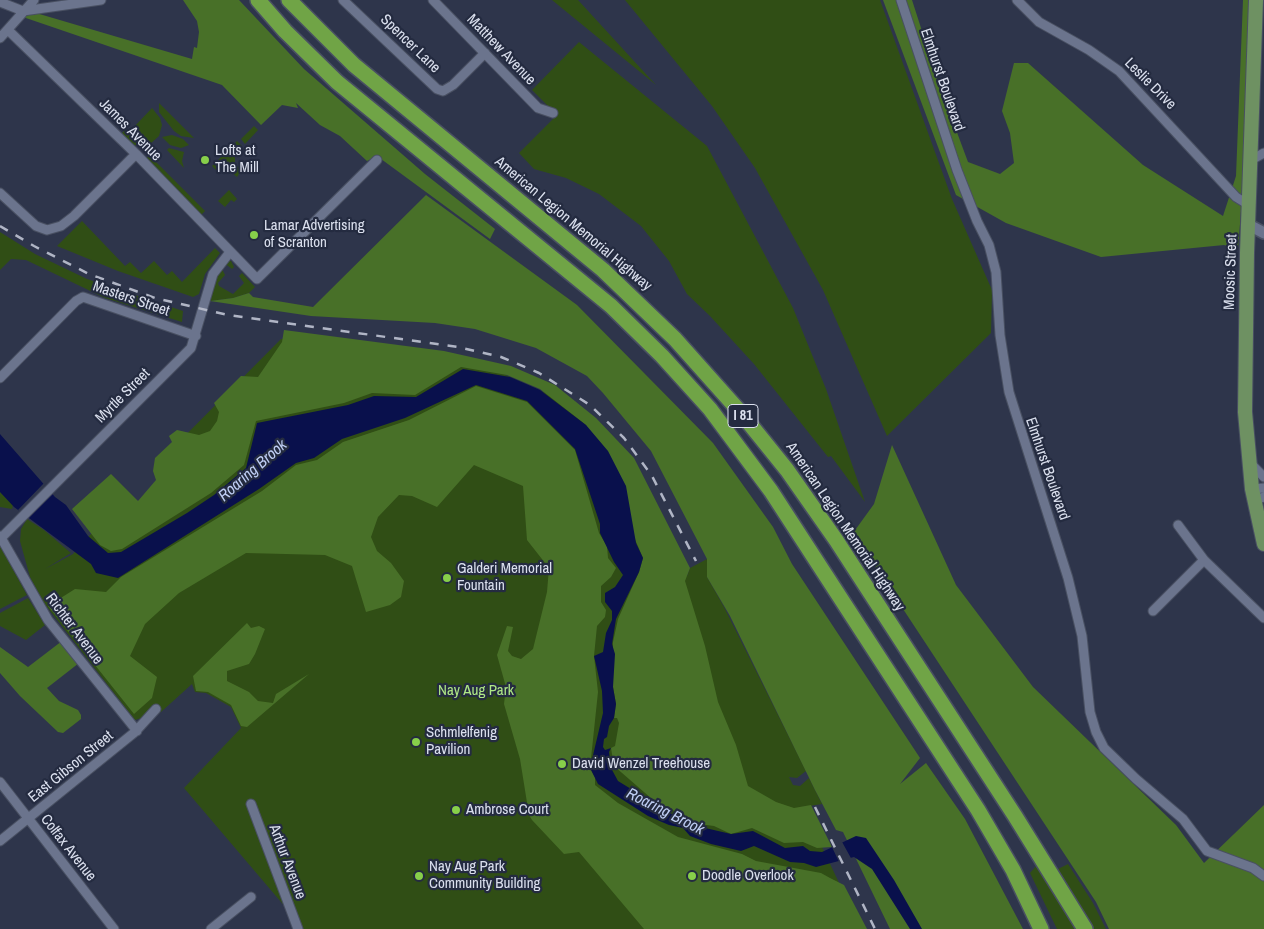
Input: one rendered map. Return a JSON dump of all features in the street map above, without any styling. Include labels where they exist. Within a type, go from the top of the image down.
[{"type":"highway","name":"I 81","points":[[258,0],[285,31],[337,82],[611,306],[662,356],[706,404],[771,491],[978,810],[1013,870],[1041,929]]},
{"type":"highway","name":"American Legion Memorial Highway","points":[[289,0],[321,35],[368,77],[603,270],[675,339],[729,398],[787,470],[836,540],[1015,816],[1085,929]]},
{"type":"main road","name":"Moosic Street","points":[[1256,0],[1244,381],[1248,461],[1259,493],[1264,544]]},
{"type":"street","points":[[0,38],[22,11],[34,0]]},
{"type":"street","points":[[0,2],[22,11],[101,0]]},
{"type":"street","name":"Spencer Lane","points":[[343,0],[437,88],[443,91],[453,85],[485,53]]},
{"type":"street","name":"Matthew Avenue","points":[[433,0],[538,108],[553,113]]},
{"type":"street","name":"Elmhurst Boulevard","points":[[901,0],[957,170],[989,245],[996,272],[1000,335],[1009,392],[1068,578],[1082,636],[1090,712],[1096,732],[1104,748],[1136,779],[1183,819],[1207,851],[1253,868],[1264,876]]},
{"type":"street","name":"Leslie Drive","points":[[1017,0],[1022,8],[1039,22],[1096,54],[1119,71],[1236,197],[1249,205]]},
{"type":"street","name":"James Avenue","points":[[8,30],[136,154],[256,278],[377,160]]},
{"type":"street","points":[[1251,160],[1264,153]]},
{"type":"street","points":[[0,193],[36,226],[47,230],[61,226],[74,216],[136,154]]},
{"type":"street","points":[[1249,225],[1264,233]]},
{"type":"street","name":"Myrtle Street","points":[[0,537],[191,348],[213,274],[230,252]]},
{"type":"street","name":"Masters Street","points":[[0,378],[76,301],[83,297],[196,336]]},
{"type":"street","points":[[1248,461],[1264,477]]},
{"type":"street","points":[[1178,525],[1204,560],[1264,618]]},
{"type":"street","name":"Richter Avenue","points":[[0,537],[48,620],[137,730]]},
{"type":"street","points":[[1153,611],[1204,560]]},
{"type":"street","name":"East Gibson Street","points":[[0,841],[137,730],[156,709]]},
{"type":"street","name":"Colfax Avenue","points":[[0,782],[114,929]]},
{"type":"street","name":"Arthur Avenue","points":[[250,804],[298,929]]},
{"type":"street","points":[[211,929],[251,897]]},
{"type":"green space","points":[[183,0],[239,0],[304,69],[425,174],[495,229],[490,239],[377,156],[367,161],[340,136],[320,125],[296,103],[298,108],[282,105],[261,125],[222,85],[23,17],[29,12],[36,13],[192,59],[194,47],[197,48],[199,32],[197,21]]},
{"type":"green space","points":[[552,0],[578,0],[656,85]]},
{"type":"green space","points":[[625,0],[880,0],[952,199],[992,290],[991,333],[887,436],[823,290],[755,168],[712,106]]},
{"type":"green space","points":[[883,0],[912,0],[939,84],[968,162],[1000,174],[1014,163],[1010,133],[1002,111],[1014,63],[1028,63],[1143,165],[1223,216],[1236,176],[1243,0],[1249,0],[1243,187],[1238,249],[1224,245],[1101,257],[1006,223],[956,195]]},
{"type":"green space","points":[[579,42],[707,146],[793,308],[826,389],[865,502],[831,456],[828,457],[754,364],[687,294],[669,261],[641,226],[599,194],[566,178],[534,169],[519,153],[557,115],[532,90]]},
{"type":"green space","points":[[159,103],[194,138],[181,136],[174,131],[159,112]]},
{"type":"green space","points":[[152,108],[160,118],[162,125],[159,136],[149,145],[133,128]]},
{"type":"green space","points":[[254,126],[258,130],[245,144],[241,139]]},
{"type":"green space","points":[[125,130],[139,141],[134,147],[121,134]]},
{"type":"green space","points":[[172,135],[183,139],[189,145],[181,148],[170,145],[162,137]]},
{"type":"green space","points":[[237,141],[242,146],[235,154],[235,166],[240,167],[239,174],[237,177],[230,171],[233,167],[228,161],[218,172],[212,166]]},
{"type":"green space","points":[[169,148],[184,152],[182,161],[184,168],[167,150]]},
{"type":"green space","points":[[152,150],[154,151],[150,156],[205,211],[201,215],[147,158]]},
{"type":"green space","points":[[229,190],[237,199],[234,202],[231,200],[225,207],[218,201]]},
{"type":"green space","points":[[426,195],[577,305],[713,443],[773,527],[792,564],[920,758],[900,784],[926,763],[965,819],[1023,929],[890,929],[843,832],[836,830],[730,616],[707,577],[707,559],[651,451],[587,376],[536,348],[475,329],[435,323],[311,316],[210,301],[233,298],[249,293],[253,297],[313,307]]},
{"type":"green space","points":[[82,221],[125,266],[130,262],[141,273],[154,261],[167,275],[172,271],[182,282],[215,248],[220,253],[205,274],[199,294],[193,297],[118,271],[57,246]]},
{"type":"green space","points":[[0,232],[35,254],[87,279],[183,311],[182,322],[105,298],[26,260],[11,259],[0,270]]},
{"type":"green space","points":[[226,261],[231,261],[234,267],[232,269],[227,265],[222,269],[225,275],[218,283],[219,286],[233,294],[244,283],[239,276],[242,273],[255,287],[249,293],[233,298],[210,301],[217,275]]},
{"type":"green space","points":[[284,330],[444,351],[511,366],[555,385],[596,418],[634,458],[690,568],[685,581],[705,646],[718,702],[736,745],[748,786],[776,802],[794,808],[811,805],[832,847],[817,848],[803,842],[784,843],[752,828],[731,834],[714,826],[699,824],[652,799],[614,766],[611,748],[615,746],[619,723],[617,718],[614,718],[616,704],[613,687],[613,642],[618,619],[639,572],[643,558],[586,425],[540,389],[507,375],[461,367],[415,395],[372,393],[344,403],[256,421],[244,465],[211,493],[122,549],[111,551],[100,545],[72,509],[111,474],[138,501],[156,480],[153,471],[155,458],[172,442],[169,436],[177,430],[199,435],[210,431],[217,421],[219,412],[214,403],[241,376],[258,377],[282,342]]},
{"type":"green space","name":"Nay Aug Park","points":[[281,339],[443,360],[499,372],[552,396],[591,426],[687,576],[690,568],[707,559],[707,577],[724,607],[806,771],[797,778],[789,777],[793,785],[800,786],[809,778],[822,804],[803,807],[861,929],[304,929],[184,788],[241,728],[231,707],[206,693],[195,692],[192,684],[161,712],[135,720],[44,603],[30,577],[20,541],[21,529],[27,519],[44,530],[71,553],[45,569],[73,554],[124,497],[143,518],[174,486],[154,467]]},
{"type":"green space","points":[[476,386],[527,402],[575,450],[599,533],[607,546],[608,558],[616,568],[611,577],[601,586],[601,602],[606,610],[605,617],[597,626],[594,656],[598,692],[590,768],[595,777],[595,785],[618,803],[678,837],[742,854],[756,861],[821,873],[844,885],[867,929],[644,929],[579,852],[564,854],[532,820],[529,815],[520,759],[504,704],[506,687],[497,655],[507,626],[513,627],[508,651],[512,656],[521,659],[533,649],[547,592],[549,568],[527,540],[523,486],[474,465],[437,507],[412,496],[399,495],[378,517],[371,537],[377,551],[391,563],[404,581],[401,597],[390,605],[366,612],[352,566],[325,555],[246,553],[179,593],[145,624],[130,656],[157,677],[152,698],[134,714],[48,606],[75,589],[106,592],[121,577],[262,491],[296,465],[317,460],[343,442],[409,420]]},
{"type":"green space","points":[[892,445],[956,585],[1033,687],[1176,825],[1204,863],[1264,805],[1264,929],[1109,929],[1096,902],[853,533],[874,504]]},
{"type":"green space","points":[[0,492],[13,504],[12,509],[0,507]]},
{"type":"green space","points":[[0,546],[27,595],[0,609]]},
{"type":"green space","points":[[28,598],[45,625],[26,640],[0,626],[0,613]]},
{"type":"green space","points":[[247,623],[251,628],[259,626],[265,629],[249,664],[227,671],[227,681],[249,692],[258,701],[273,703],[276,694],[309,674],[247,727],[241,726],[231,705],[208,692],[196,691],[193,676]]},
{"type":"green space","points":[[62,641],[79,663],[47,688],[59,701],[78,710],[81,715],[81,719],[63,733],[58,732],[20,696],[0,673],[0,647],[28,667]]},
{"type":"green space","points":[[1068,864],[1093,903],[1106,929],[1057,929],[1030,873],[1037,865],[1044,876]]},
{"type":"water","name":"Roaring Brook","points":[[463,369],[510,377],[540,390],[586,425],[608,451],[626,486],[636,543],[643,558],[639,572],[616,619],[612,644],[615,654],[613,687],[616,704],[614,718],[609,726],[607,737],[604,739],[603,747],[605,750],[611,748],[609,752],[611,768],[618,781],[688,824],[731,834],[753,831],[785,848],[803,846],[810,851],[822,852],[856,836],[866,838],[894,880],[922,929],[910,929],[872,869],[854,857],[816,867],[804,863],[790,862],[754,846],[741,851],[711,844],[690,836],[683,828],[669,825],[648,816],[598,784],[590,768],[603,713],[602,691],[594,656],[603,652],[606,633],[612,620],[612,611],[605,602],[605,593],[615,587],[623,575],[614,562],[600,533],[600,524],[575,449],[527,401],[476,385],[405,418],[342,439],[314,458],[296,463],[259,489],[118,578],[96,573],[91,564],[14,507],[0,492],[0,434],[55,497],[66,505],[88,536],[108,553],[121,552],[214,495],[246,468],[257,423],[348,405],[374,396],[416,397]]},
{"type":"pier","points":[[45,482],[53,491],[26,519],[18,510]]},
{"type":"pier","points":[[841,840],[852,860],[840,864],[831,845]]},
{"type":"railway","points":[[0,226],[89,274],[155,298],[228,315],[458,347],[501,357],[539,373],[590,405],[624,438],[652,476],[696,561]]},
{"type":"railway","points":[[815,807],[875,929]]},
{"type":"place","name":"Lofts at The Mill","points":[[205,160]]},
{"type":"place","name":"Lamar Advertising of Scranton","points":[[254,235]]},
{"type":"place","name":"Galderi Memorial Fountain","points":[[447,578]]},
{"type":"place","name":"Schmlelfenig Pavilion","points":[[416,742]]},
{"type":"place","name":"David Wenzel Treehouse","points":[[562,764]]},
{"type":"place","name":"Ambrose Court","points":[[456,810]]},
{"type":"place","name":"Nay Aug Park Community Building","points":[[419,876]]},
{"type":"place","name":"Doodle Overlook","points":[[692,876]]}]
